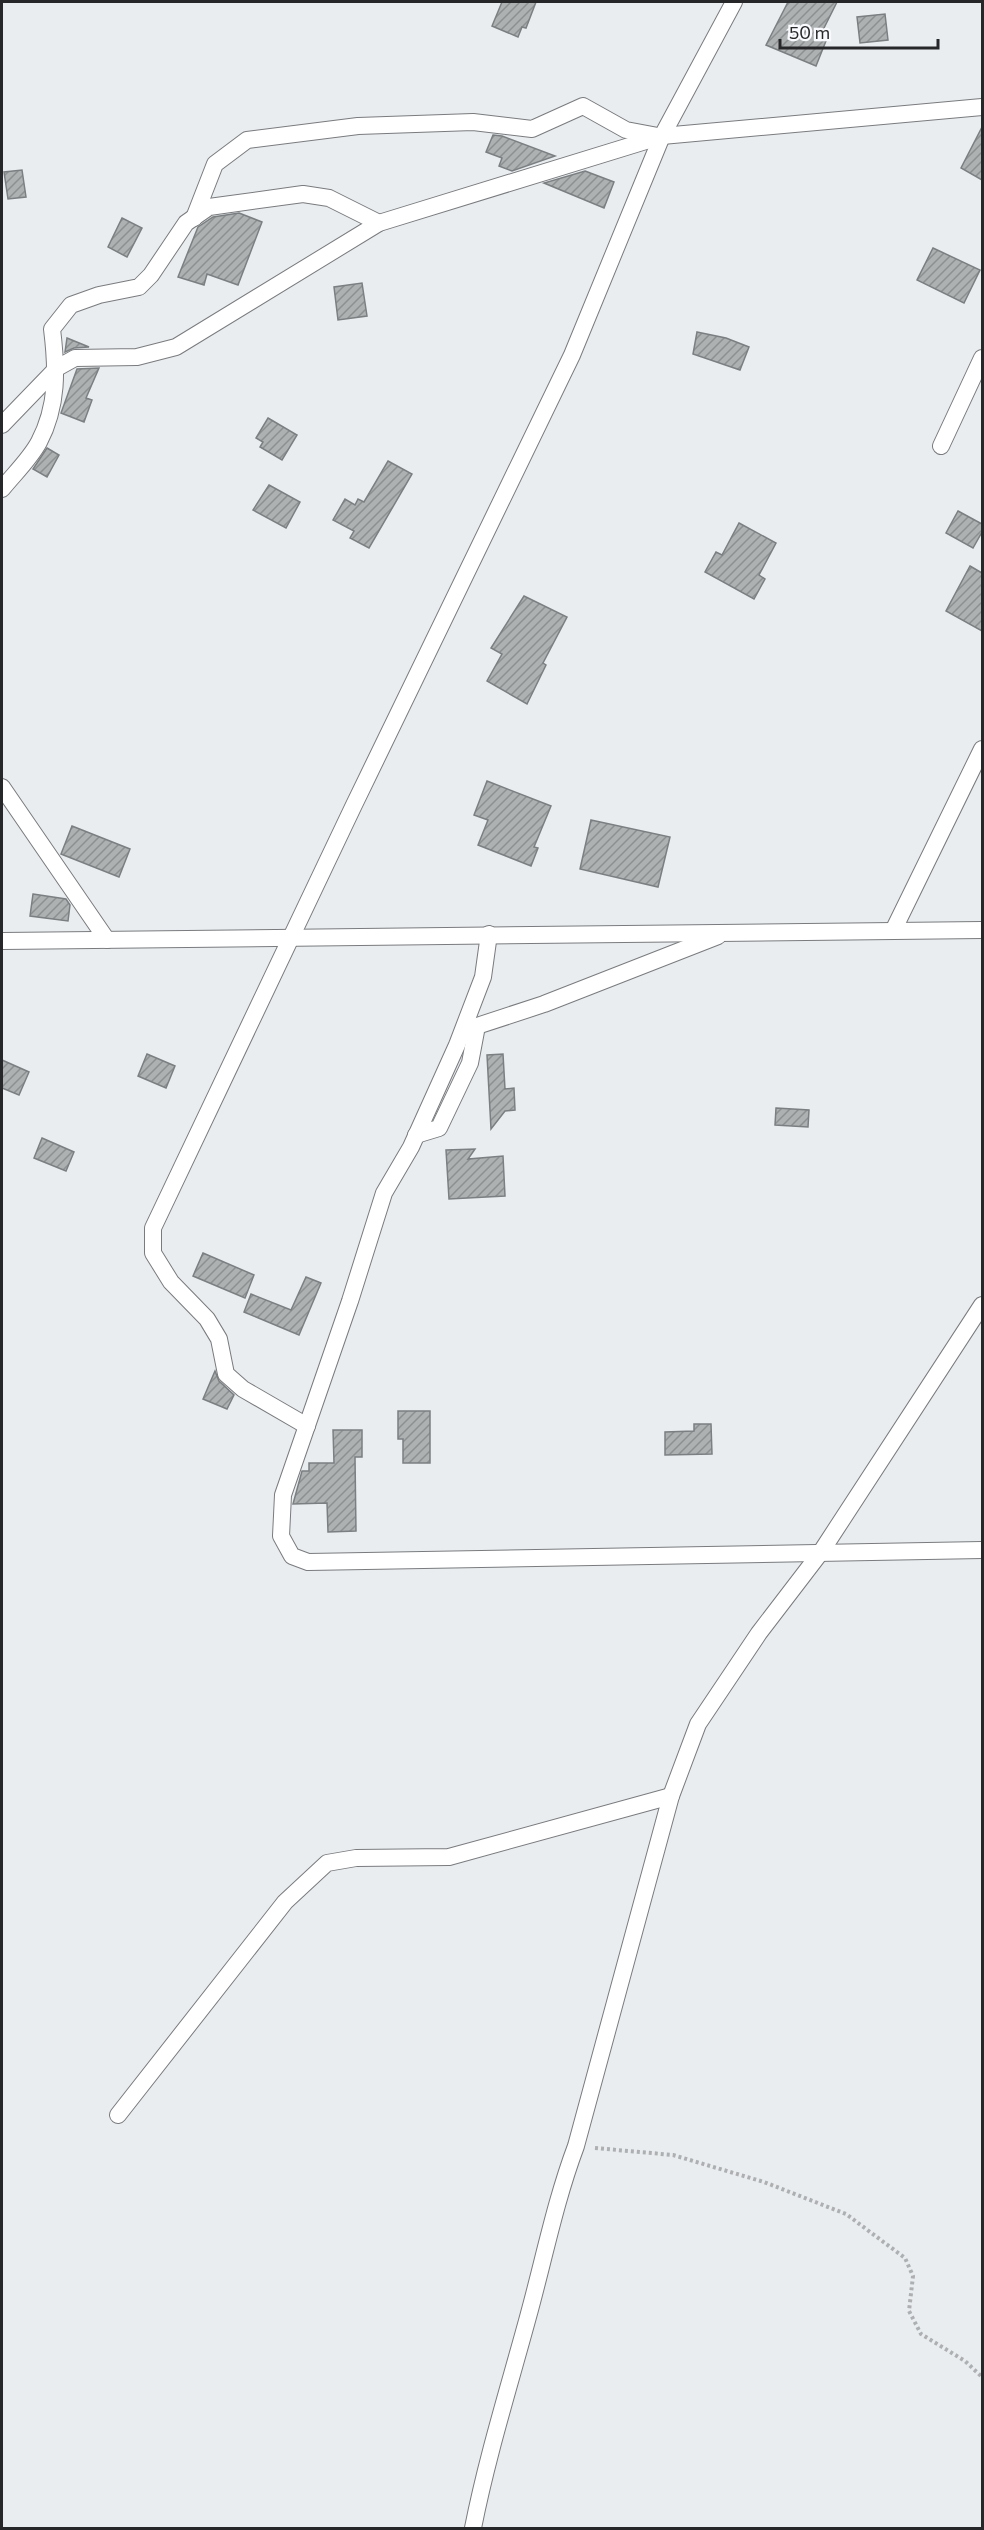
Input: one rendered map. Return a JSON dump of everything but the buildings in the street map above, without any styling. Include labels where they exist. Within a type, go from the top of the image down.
[{"type":"street","points":[[307,1426],[243,1389],[226,1374],[219,1339],[207,1319],[171,1282],[153,1253],[153,1228],[290,937],[572,355],[662,136],[734,2]]},
{"type":"street","points":[[194,218],[215,164],[247,140],[358,126],[473,122],[532,129],[583,106],[626,130],[662,136]]},
{"type":"street","points":[[2,425],[57,368],[75,358],[138,357],[176,347],[380,224],[662,136],[982,107]]},
{"type":"street","points":[[2,489],[38,443],[52,411],[57,368],[52,329],[71,305],[99,295],[139,287],[151,275],[186,223],[209,207],[303,195],[329,198],[380,224]]},
{"type":"street","points":[[940,446],[982,357]]},
{"type":"street","points":[[893,931],[982,749]]},
{"type":"street","points":[[2,787],[107,940]]},
{"type":"street","points":[[2,941],[982,930]]},
{"type":"street","points":[[416,1135],[439,1128],[470,1063],[477,1026],[544,1004],[727,932]]},
{"type":"street","points":[[489,934],[483,977],[457,1046],[416,1135],[384,1193],[283,1495],[281,1536],[292,1556],[308,1562],[982,1550]]},
{"type":"street","points":[[473,2529],[484,2470],[541,2270],[560,2189],[576,2146],[671,1796],[698,1724],[759,1633],[821,1552],[982,1305]]},
{"type":"street","points":[[118,2115],[285,1902],[327,1863],[356,1858],[449,1857],[671,1796]]},
{"type":"path","points":[[576,2146],[673,2155],[764,2182],[846,2214],[905,2258],[913,2276],[909,2311],[921,2334],[965,2361],[982,2377]]}]
